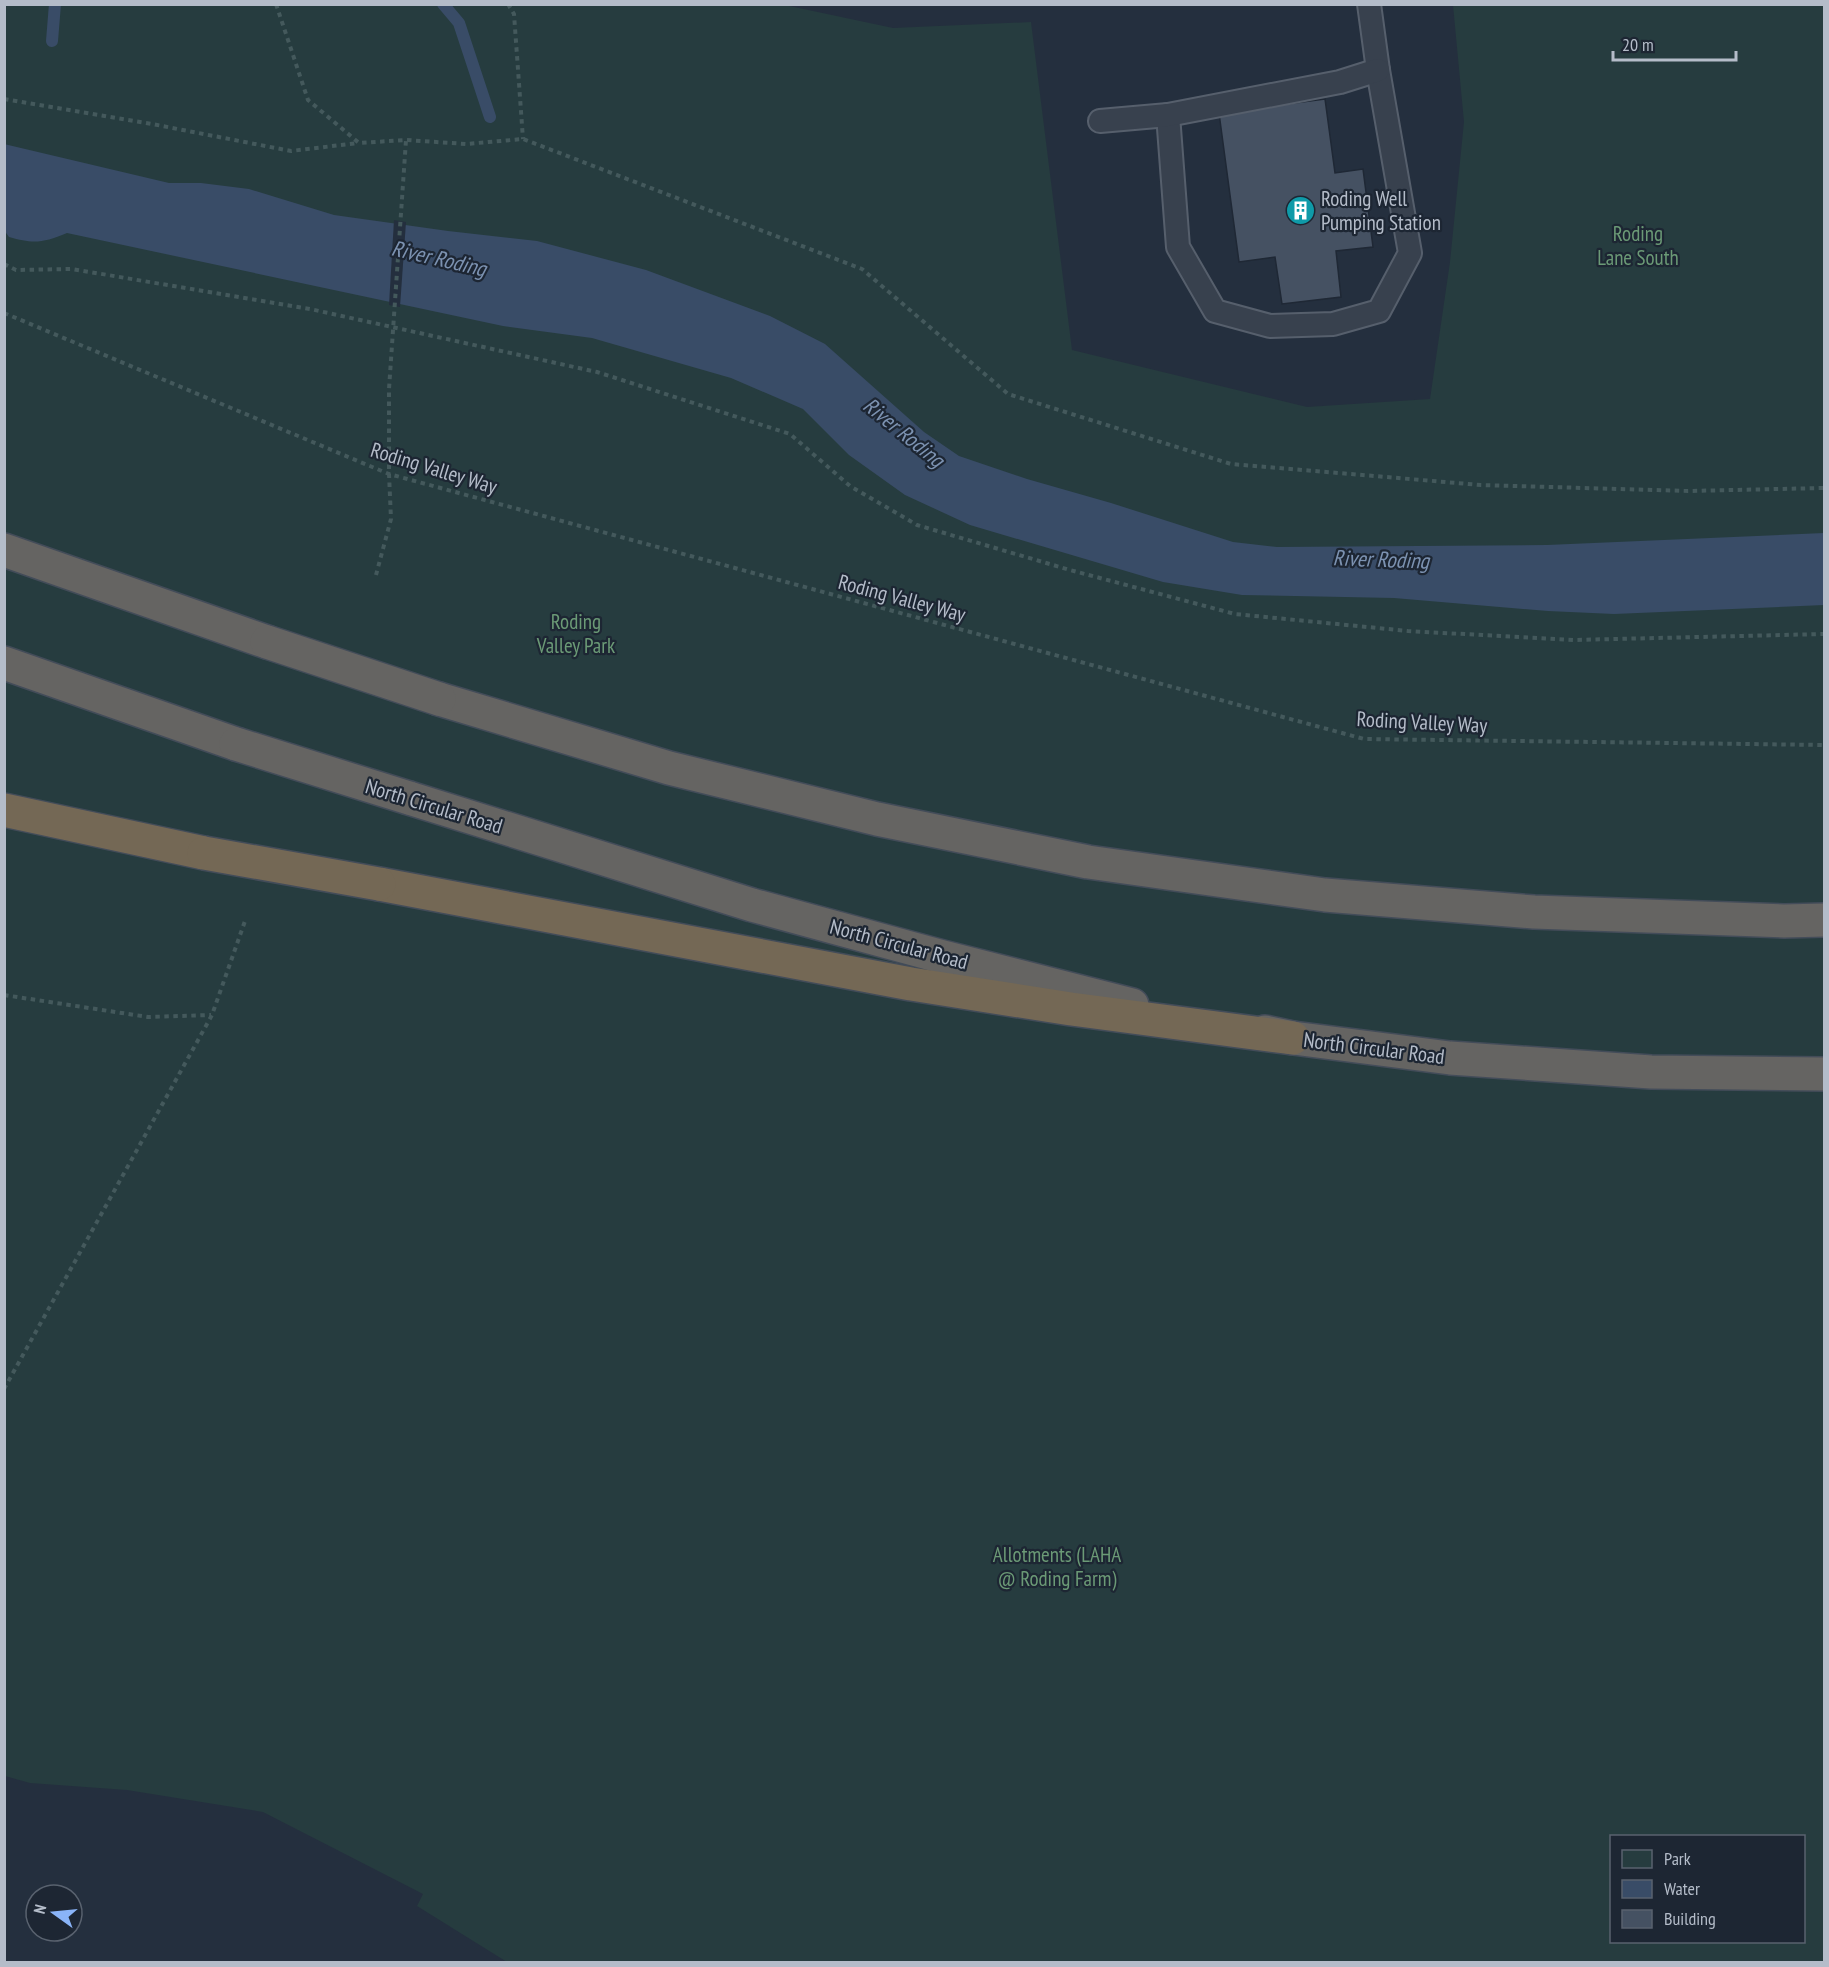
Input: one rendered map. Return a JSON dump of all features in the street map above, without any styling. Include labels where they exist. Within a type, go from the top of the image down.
[{"type":"highway","points":[[4,550],[267,642],[439,699],[669,768],[877,819],[1088,862],[1325,895],[1534,912],[1784,921],[1824,920]]},
{"type":"highway","name":"North Circular Road","points":[[4,663],[236,744],[752,905],[1105,999],[1293,1038],[1450,1058],[1651,1072],[1824,1074]]},
{"type":"highway","points":[[4,810],[204,853],[911,984],[1071,1009],[1293,1038]]},
{"type":"lane","points":[[1168,115],[1178,247],[1215,311],[1270,326],[1333,324],[1379,311],[1410,253],[1378,70],[1370,4]]},
{"type":"lane","points":[[1100,121],[1168,115],[1340,82],[1378,70]]},
{"type":"path","points":[[276,4],[308,100],[359,143]]},
{"type":"path","points":[[508,4],[514,14],[523,139]]},
{"type":"path","points":[[4,99],[291,151],[406,140],[465,144],[523,139],[862,269],[1008,394],[1231,464],[1481,484],[1688,491],[1824,488]]},
{"type":"path","points":[[376,576],[391,519],[388,474],[388,388],[406,140]]},
{"type":"path","points":[[4,264],[16,270],[72,269],[310,309],[597,372],[790,434],[850,486],[917,525],[1070,570],[1235,614],[1408,631],[1573,640],[1824,634]]},
{"type":"path","name":"Roding Valley Way","points":[[4,313],[388,474],[1364,739],[1824,745]]},
{"type":"path","points":[[4,1389],[212,1015],[245,921]]},
{"type":"path","points":[[4,995],[148,1017],[212,1015]]},
{"type":"green space","name":"Roding Valley Park","points":[[780,4],[893,28],[1031,22],[1072,350],[1307,407],[1430,399],[1450,262],[1464,122],[1453,5],[1824,5],[1824,1962],[507,1962],[417,1906],[423,1894],[263,1812],[127,1790],[30,1783],[5,1776],[4,5]]},
{"type":"water","name":"River Roding","points":[[4,144],[169,183],[201,183],[249,189],[334,215],[537,241],[646,270],[770,316],[825,344],[924,432],[959,456],[1233,542],[1277,547],[1547,545],[1824,533],[1824,605],[1614,614],[1394,598],[1242,595],[1163,582],[970,525],[905,495],[849,455],[803,409],[731,378],[592,338],[503,326],[67,233],[38,241],[9,237],[4,230]]},
{"type":"pier","points":[[394,220],[406,222],[400,307],[389,305]]},
{"type":"building","name":"Roding Well Pumping Station","points":[[1325,99],[1335,173],[1363,169],[1373,247],[1336,251],[1341,297],[1282,304],[1275,257],[1239,262],[1219,113]]},
{"type":"waterway","points":[[52,41],[55,4]]},
{"type":"waterway","points":[[443,4],[459,23],[490,117]]},
{"type":"place","name":"Roding Well Pumping Station","points":[[1300,210]]},
{"type":"park label","name":"Roding Lane South","points":[[1638,245]]},
{"type":"park label","name":"Allotments (LAHA @ Roding Farm)","points":[[1057,1566]]}]
